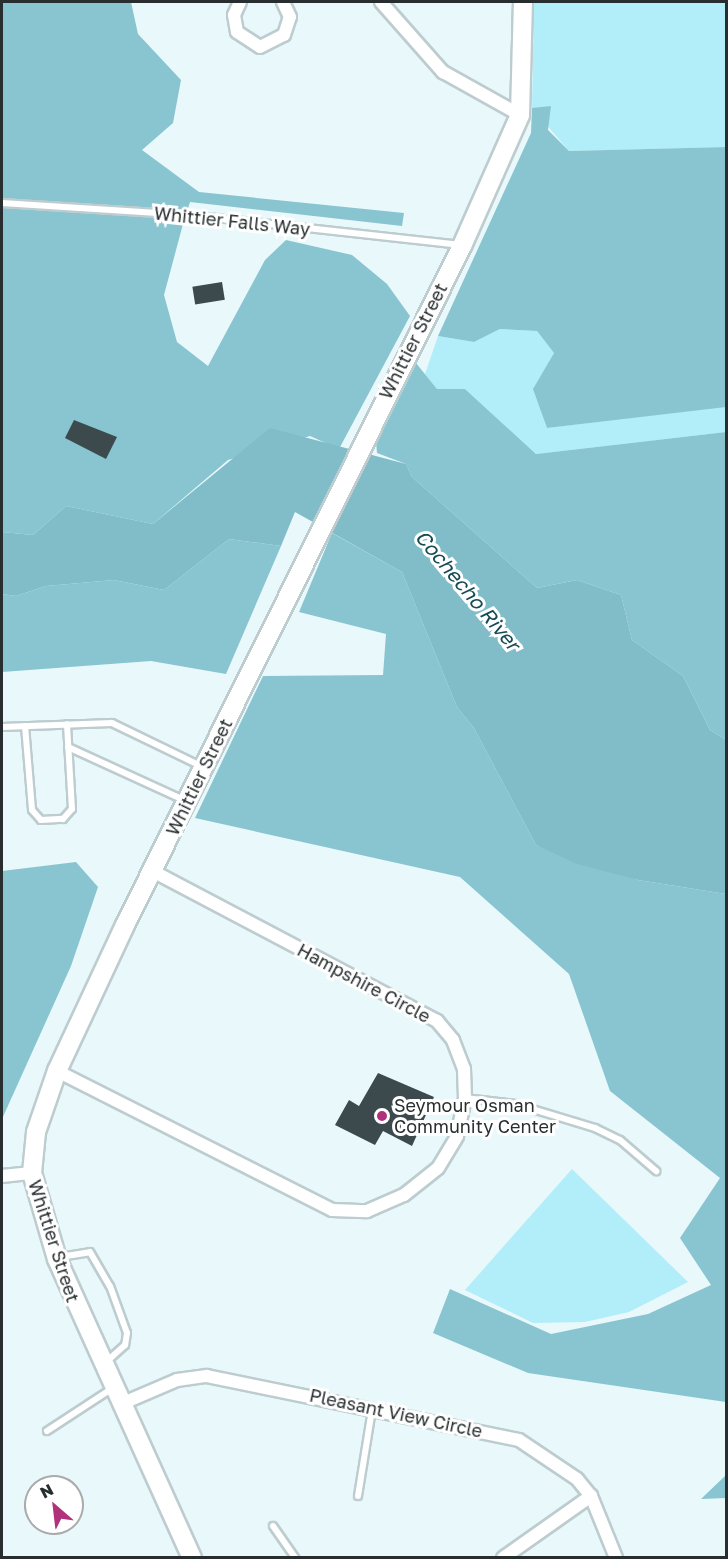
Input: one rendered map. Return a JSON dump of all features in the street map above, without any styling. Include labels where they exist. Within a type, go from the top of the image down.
[{"type":"street","points":[[240,2],[234,15],[237,32],[260,47],[284,35],[290,17],[283,2]]},
{"type":"street","points":[[381,2],[444,72],[520,115]]},
{"type":"street","name":"Whittier Street","points":[[192,1557],[102,1365],[57,1259],[32,1173],[36,1132],[57,1071],[363,439],[462,246],[520,115],[523,2]]},
{"type":"street","name":"Hampshire Circle","points":[[57,1071],[315,1204],[349,1211],[384,1206],[438,1168],[457,1136],[465,1098],[460,1054],[437,1021],[153,871]]},
{"type":"street","points":[[2,1176],[32,1173]]},
{"type":"street","name":"Pleasant View Circle","points":[[117,1396],[177,1380],[207,1376],[519,1440],[549,1455],[591,1496],[616,1557]]},
{"type":"street","points":[[502,1557],[591,1496]]},
{"type":"lane","name":"Whittier Falls Way","points":[[2,202],[189,215],[462,246]]},
{"type":"lane","points":[[2,727],[112,723],[204,767]]},
{"type":"lane","points":[[25,726],[32,810],[41,820],[63,819],[72,809],[67,724]]},
{"type":"lane","points":[[68,747],[187,802]]},
{"type":"lane","points":[[465,1098],[516,1104],[595,1128],[620,1140],[656,1171]]},
{"type":"lane","points":[[57,1259],[82,1250],[97,1260],[127,1333],[125,1345],[102,1365]]},
{"type":"lane","points":[[47,1431],[117,1396]]},
{"type":"lane","points":[[358,1496],[372,1410]]},
{"type":"lane","points":[[273,1526],[295,1557]]},
{"type":"shaded area","points":[[2,2],[131,2],[138,34],[181,80],[173,123],[142,150],[199,192],[404,213],[402,226],[190,202],[183,224],[164,295],[177,342],[208,366],[265,260],[286,240],[352,255],[387,284],[410,316],[339,449],[310,436],[228,460],[153,524],[66,506],[33,535],[2,532]]},
{"type":"shaded area","points":[[534,2],[726,2],[726,147],[569,151],[532,108]]},
{"type":"shaded area","points":[[551,106],[548,130],[569,151],[726,147],[726,407],[547,428],[533,389],[554,353],[537,331],[500,329],[474,342],[438,336],[531,133],[532,108]]},
{"type":"shaded area","points":[[500,329],[537,331],[554,353],[534,389],[547,428],[725,406],[726,432],[536,454],[465,389],[437,389],[425,374],[438,336],[474,342]]},
{"type":"shaded area","points":[[416,363],[437,389],[465,389],[536,454],[726,432],[726,740],[710,730],[683,676],[632,640],[621,595],[577,580],[537,588],[412,477],[406,464],[377,453],[376,442]]},
{"type":"shaded area","points":[[332,533],[402,572],[457,707],[474,728],[536,845],[638,880],[726,894],[726,1402],[528,1373],[433,1333],[450,1289],[551,1334],[648,1314],[711,1285],[680,1238],[720,1178],[610,1091],[569,974],[460,877],[195,818],[263,676],[383,675],[386,634],[299,612]]},
{"type":"shaded area","points":[[229,539],[281,546],[226,674],[151,661],[2,672],[2,594],[16,596],[46,586],[114,580],[164,590]]},
{"type":"shaded area","points":[[76,862],[98,887],[71,966],[2,1119],[2,871]]},
{"type":"shaded area","points":[[572,1169],[688,1282],[629,1312],[585,1322],[533,1323],[465,1290]]},
{"type":"shaded area","points":[[726,1475],[726,1498],[701,1499]]},
{"type":"water","name":"Cochecho River","points":[[270,428],[406,464],[412,477],[537,588],[577,580],[621,595],[632,640],[683,676],[710,730],[726,740],[726,894],[638,880],[577,864],[536,845],[474,728],[457,707],[402,572],[295,512],[281,546],[229,539],[164,590],[114,580],[46,586],[16,596],[2,594],[2,532],[33,535],[66,506],[153,524]]},
{"type":"building","points":[[222,282],[225,300],[195,304],[192,287]]},
{"type":"building","points":[[74,420],[117,437],[106,459],[65,438]]},
{"type":"building","name":"Seymour Osman Community Center","points":[[378,1073],[434,1097],[412,1146],[383,1131],[375,1145],[335,1125],[349,1100],[359,1106]]},
{"type":"place","name":"Seymour Osman Community Center","points":[[382,1116]]}]
